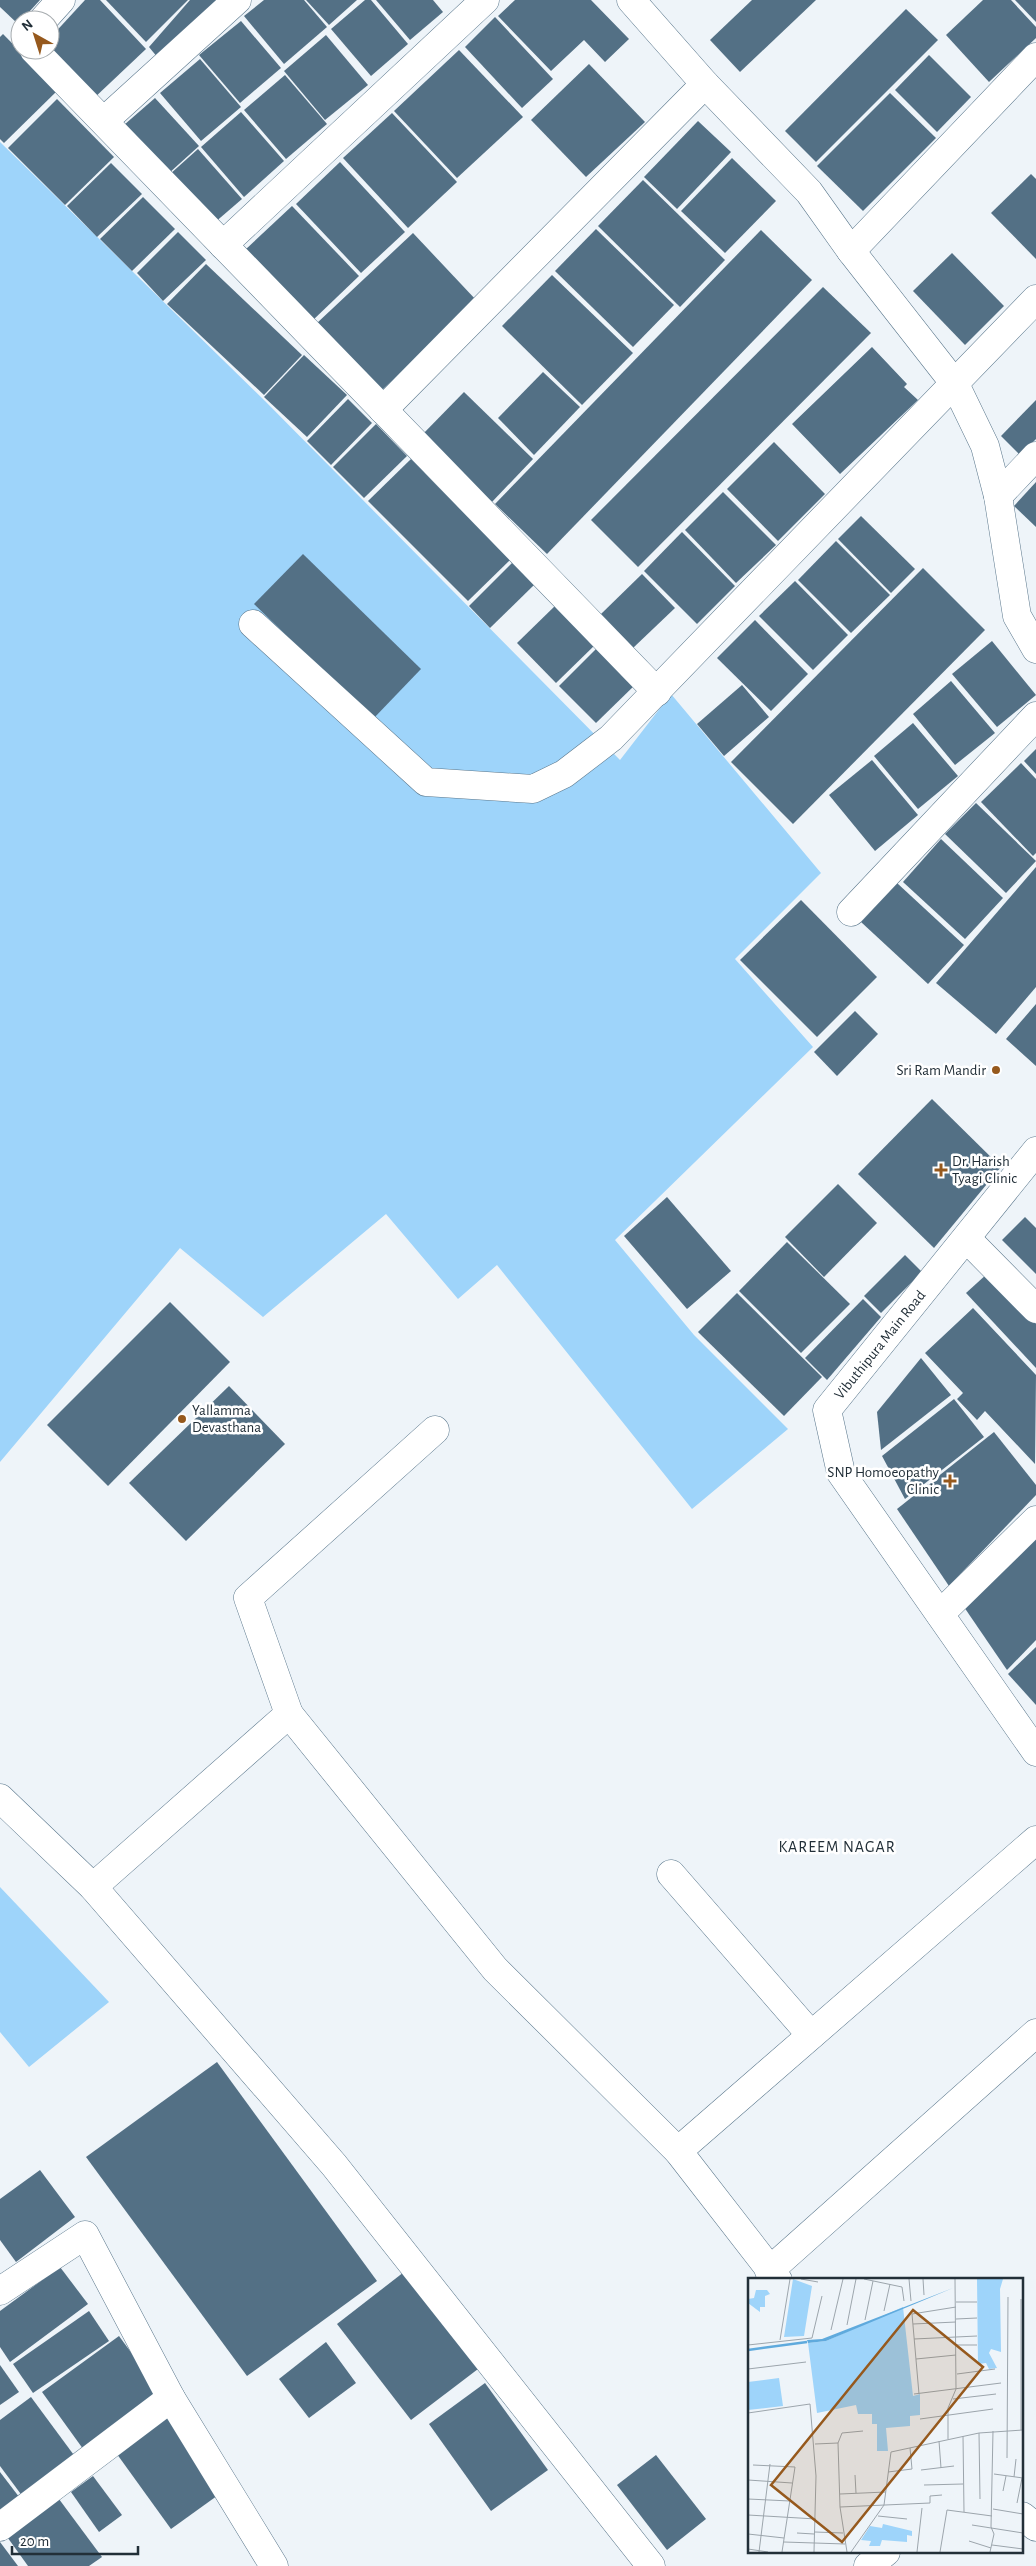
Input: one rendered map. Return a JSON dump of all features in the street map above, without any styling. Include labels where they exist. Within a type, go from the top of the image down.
[{"type":"street","points":[[52,10],[61,0]]},
{"type":"street","points":[[104,122],[237,0]]},
{"type":"street","points":[[223,245],[485,0]]},
{"type":"street","points":[[631,0],[705,84],[809,192],[851,251],[955,384],[985,446],[998,496],[1017,616],[1036,649]]},
{"type":"street","points":[[851,251],[1036,57]]},
{"type":"street","points":[[44,60],[657,692]]},
{"type":"street","points":[[384,410],[705,84]]},
{"type":"street","points":[[253,624],[426,782],[533,789],[564,774],[611,738],[1036,299]]},
{"type":"street","points":[[998,496],[1036,456]]},
{"type":"street","points":[[851,912],[1036,716]]},
{"type":"street","name":"Vibuthipura Main Road","points":[[1036,1151],[967,1239],[827,1410],[841,1473],[1036,1752]]},
{"type":"street","points":[[967,1239],[1036,1309]]},
{"type":"street","points":[[435,1430],[248,1598],[289,1714],[495,1969],[678,2151],[773,2275],[1036,2033]]},
{"type":"street","points":[[940,1614],[1036,1520]]},
{"type":"street","points":[[93,1887],[289,1714]]},
{"type":"street","points":[[0,1798],[93,1887],[334,2165],[638,2561]]},
{"type":"street","points":[[678,2151],[1036,1840]]},
{"type":"street","points":[[671,1874],[811,2035]]},
{"type":"street","points":[[0,2291],[85,2235],[171,2398],[274,2566]]},
{"type":"street","points":[[0,2527],[171,2398]]},
{"type":"street","points":[[1024,2518],[1036,2527]]},
{"type":"street","points":[[868,2566],[883,2554]]},
{"type":"shaded area","points":[[0,142],[265,401],[620,760],[671,694],[821,873],[735,959],[813,1047],[615,1240],[694,1335],[788,1429],[692,1509],[497,1265],[458,1299],[386,1214],[263,1317],[180,1248],[0,1462]]},
{"type":"shaded area","points":[[0,1887],[109,2002],[29,2067],[0,2032]]},
{"type":"building","points":[[0,0],[40,0],[31,10],[10,10],[10,16],[0,7]]},
{"type":"building","points":[[85,0],[100,0],[146,49],[92,100],[58,60],[60,60],[60,27]]},
{"type":"building","points":[[106,0],[188,0],[146,42]]},
{"type":"building","points":[[190,0],[222,0],[158,58],[149,47]]},
{"type":"building","points":[[264,0],[304,0],[327,27],[284,64],[244,16]]},
{"type":"building","points":[[306,0],[357,0],[329,25]]},
{"type":"building","points":[[365,0],[371,0],[408,44],[371,76],[331,29]]},
{"type":"building","points":[[376,0],[433,0],[443,12],[410,40]]},
{"type":"building","points":[[515,0],[591,0],[629,39],[605,62],[584,40],[551,71],[498,16]]},
{"type":"building","points":[[752,0],[816,0],[740,72],[710,40]]},
{"type":"building","points":[[983,0],[1011,0],[1036,27],[1036,38],[989,82],[946,35]]},
{"type":"building","points":[[1015,0],[1036,0],[1036,22]]},
{"type":"building","points":[[906,9],[938,40],[816,162],[785,131]]},
{"type":"building","points":[[495,17],[553,79],[522,108],[465,47]]},
{"type":"building","points":[[241,21],[281,68],[240,103],[199,55]]},
{"type":"building","points":[[3,34],[10,41],[10,60],[29,60],[58,90],[4,143],[0,139],[0,37]]},
{"type":"building","points":[[326,35],[368,85],[325,120],[284,71]]},
{"type":"building","points":[[459,50],[523,117],[457,178],[394,111]]},
{"type":"building","points":[[929,55],[971,97],[937,132],[895,90]]},
{"type":"building","points":[[200,59],[241,107],[201,141],[160,93]]},
{"type":"building","points":[[589,64],[645,122],[586,177],[531,120]]},
{"type":"building","points":[[285,75],[327,124],[286,159],[244,110]]},
{"type":"building","points":[[890,93],[936,138],[863,211],[817,166]]},
{"type":"building","points":[[155,98],[199,146],[168,174],[124,125]]},
{"type":"building","points":[[57,99],[114,157],[65,205],[8,148]]},
{"type":"building","points":[[241,112],[284,161],[244,197],[201,147]]},
{"type":"building","points":[[392,113],[457,182],[408,228],[343,158]]},
{"type":"building","points":[[698,121],[731,152],[677,209],[644,177]]},
{"type":"building","points":[[198,149],[242,199],[213,224],[169,175]]},
{"type":"building","points":[[732,158],[776,201],[725,253],[681,211]]},
{"type":"building","points":[[340,162],[405,232],[361,273],[296,204]]},
{"type":"building","points":[[111,163],[142,194],[97,237],[67,206]]},
{"type":"building","points":[[1031,174],[1036,179],[1036,259],[991,213]]},
{"type":"building","points":[[643,180],[725,260],[680,307],[598,226]]},
{"type":"building","points":[[143,197],[175,229],[132,271],[100,239]]},
{"type":"building","points":[[292,206],[359,276],[312,321],[245,250]]},
{"type":"building","points":[[596,229],[674,305],[633,347],[555,271]]},
{"type":"building","points":[[761,230],[812,280],[547,554],[495,504]]},
{"type":"building","points":[[178,232],[206,260],[163,301],[137,273]]},
{"type":"building","points":[[413,233],[477,301],[380,392],[316,324]]},
{"type":"building","points":[[952,253],[1004,306],[965,345],[913,291]]},
{"type":"building","points":[[206,264],[302,355],[264,395],[167,304]]},
{"type":"building","points":[[552,275],[633,353],[582,405],[502,326]]},
{"type":"building","points":[[823,287],[871,333],[638,567],[591,520]]},
{"type":"building","points":[[872,347],[907,384],[904,387],[918,400],[840,474],[792,424]]},
{"type":"building","points":[[304,355],[347,395],[307,437],[264,397]]},
{"type":"building","points":[[543,372],[580,407],[534,455],[498,418]]},
{"type":"building","points":[[464,392],[533,459],[491,503],[421,436]]},
{"type":"building","points":[[348,399],[372,423],[331,465],[307,441]]},
{"type":"building","points":[[1036,400],[1036,439],[1020,455],[1001,436]]},
{"type":"building","points":[[376,424],[407,456],[364,498],[333,467]]},
{"type":"building","points":[[774,442],[825,494],[778,541],[727,489]]},
{"type":"building","points":[[411,459],[510,560],[468,601],[368,501]]},
{"type":"building","points":[[1036,482],[1036,527],[1014,506]]},
{"type":"building","points":[[723,492],[776,545],[736,583],[685,530]]},
{"type":"building","points":[[861,516],[915,569],[891,593],[838,539]]},
{"type":"building","points":[[682,532],[735,586],[697,624],[644,571]]},
{"type":"building","points":[[836,541],[890,595],[851,633],[798,580]]},
{"type":"building","points":[[303,554],[421,669],[373,719],[254,604]]},
{"type":"building","points":[[512,563],[534,585],[490,628],[469,606]]},
{"type":"building","points":[[923,568],[985,630],[793,824],[731,762]]},
{"type":"building","points":[[642,574],[675,608],[633,648],[601,614]]},
{"type":"building","points":[[795,581],[848,635],[813,670],[759,616]]},
{"type":"building","points":[[558,603],[597,643],[556,683],[517,643]]},
{"type":"building","points":[[755,620],[808,674],[771,711],[717,658]]},
{"type":"building","points":[[992,641],[1036,695],[997,727],[952,674]]},
{"type":"building","points":[[600,645],[638,682],[596,723],[559,686]]},
{"type":"building","points":[[951,681],[995,733],[955,765],[913,714]]},
{"type":"building","points":[[742,685],[769,717],[724,756],[697,724]]},
{"type":"building","points":[[913,723],[958,776],[918,809],[874,756]]},
{"type":"building","points":[[1036,749],[1036,774],[1024,761]]},
{"type":"building","points":[[872,760],[918,815],[875,851],[829,795]]},
{"type":"building","points":[[1021,763],[1036,779],[1036,853],[1033,856],[981,802]]},
{"type":"building","points":[[976,803],[1036,861],[1006,893],[945,834]]},
{"type":"building","points":[[941,839],[1003,898],[965,939],[903,882]]},
{"type":"building","points":[[1036,867],[1036,987],[996,1034],[936,983]]},
{"type":"building","points":[[897,883],[964,945],[928,984],[861,922]]},
{"type":"building","points":[[801,900],[877,977],[817,1037],[740,960]]},
{"type":"building","points":[[1036,1004],[1036,1066],[1006,1039]]},
{"type":"building","points":[[855,1011],[878,1034],[837,1076],[814,1052]]},
{"type":"building","points":[[932,1099],[1001,1167],[934,1248],[858,1174]]},
{"type":"building","points":[[838,1184],[877,1223],[824,1277],[785,1237]]},
{"type":"building","points":[[667,1197],[731,1271],[687,1309],[624,1236]]},
{"type":"building","points":[[1025,1217],[1036,1228],[1036,1274],[1002,1240]]},
{"type":"building","points":[[787,1242],[850,1304],[801,1353],[739,1291]]},
{"type":"building","points":[[905,1255],[922,1272],[881,1313],[864,1296]]},
{"type":"building","points":[[988,1273],[1036,1324],[1036,1368],[966,1293]]},
{"type":"building","points":[[737,1293],[822,1377],[784,1416],[698,1332]]},
{"type":"building","points":[[863,1299],[881,1317],[827,1380],[805,1358]]},
{"type":"building","points":[[170,1302],[230,1362],[108,1486],[47,1425]]},
{"type":"building","points":[[973,1308],[1036,1375],[1035,1464],[985,1411],[977,1420],[957,1399],[963,1393],[925,1353]]},
{"type":"building","points":[[921,1358],[951,1395],[881,1450],[877,1412]]},
{"type":"building","points":[[229,1386],[285,1444],[186,1541],[129,1483]]},
{"type":"building","points":[[954,1399],[984,1437],[905,1499],[882,1456]]},
{"type":"building","points":[[994,1432],[1036,1485],[1036,1495],[949,1586],[897,1509]]},
{"type":"building","points":[[1036,1534],[1036,1640],[1007,1670],[964,1607]]},
{"type":"building","points":[[1036,1647],[1036,1705],[1008,1674]]},
{"type":"building","points":[[217,2062],[377,2281],[247,2376],[86,2157]]},
{"type":"building","points":[[40,2170],[75,2217],[16,2262],[0,2240],[0,2199]]},
{"type":"building","points":[[60,2267],[88,2304],[10,2362],[0,2347],[0,2311]]},
{"type":"building","points":[[404,2272],[478,2369],[411,2420],[337,2324]]},
{"type":"building","points":[[89,2311],[109,2341],[33,2393],[13,2364]]},
{"type":"building","points":[[119,2336],[163,2396],[86,2453],[42,2392]]},
{"type":"building","points":[[326,2342],[356,2383],[309,2418],[279,2379]]},
{"type":"building","points":[[0,2365],[19,2392],[0,2405]]},
{"type":"building","points":[[485,2383],[548,2470],[491,2511],[429,2424]]},
{"type":"building","points":[[31,2397],[79,2462],[26,2501],[0,2466],[0,2420]]},
{"type":"building","points":[[164,2414],[221,2493],[171,2529],[114,2450]]},
{"type":"building","points":[[656,2455],[706,2519],[667,2550],[617,2485]]},
{"type":"building","points":[[0,2472],[26,2506],[0,2525]]},
{"type":"building","points":[[93,2476],[122,2515],[99,2532],[71,2492]]},
{"type":"building","points":[[56,2495],[102,2557],[89,2566],[28,2566],[5,2534]]},
{"type":"building","points":[[0,2542],[18,2566],[0,2566]]},
{"type":"place","name":"Sri Ram Mandir","points":[[996,1070]]},
{"type":"place","name":"Dr. Harish Tyagi Clinic","points":[[941,1170]]},
{"type":"place","name":"Yallamma Devasthana","points":[[182,1419]]},
{"type":"place","name":"SNP Homoeopathy Clinic","points":[[950,1481]]},
{"type":"district","name":"KAREEM NAGAR","points":[[837,1847]]}]
